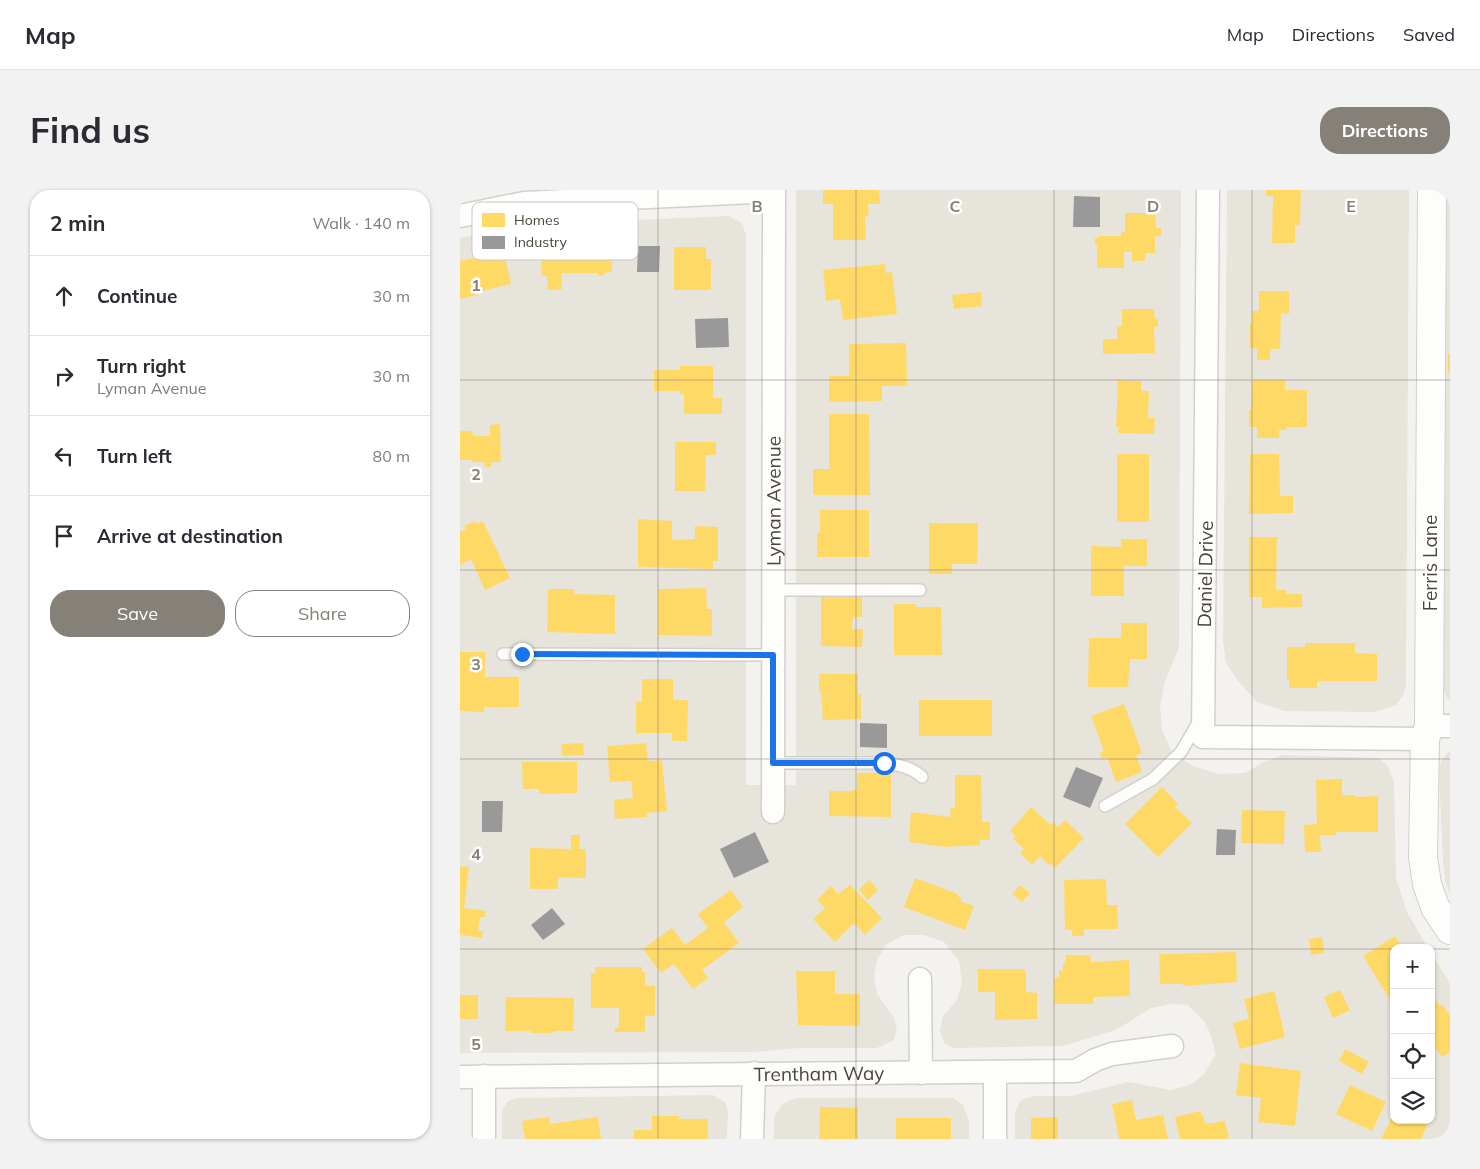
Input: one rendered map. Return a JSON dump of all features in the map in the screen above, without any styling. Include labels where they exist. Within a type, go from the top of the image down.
[{"type":"street","name":"Daniel Drive","points":[[1208,190],[1203,737],[1435,730]]},
{"type":"street","name":"Ferris Lane","points":[[1432,190],[1435,730],[1423,857],[1427,884],[1436,907],[1450,930]]},
{"type":"street","points":[[545,202],[774,191]]},
{"type":"street","name":"Lyman Avenue","points":[[773,812],[774,191]]},
{"type":"street","points":[[920,979],[921,1073]]},
{"type":"street","name":"Trentham Way","points":[[460,1076],[754,1073],[779,1075],[1076,1071],[1095,1060],[1112,1054],[1172,1046]]},
{"type":"street","points":[[995,1072],[995,1139]]},
{"type":"street","points":[[752,1139],[754,1073]]},
{"type":"street","points":[[484,1076],[484,1139]]},
{"type":"lane","points":[[773,590],[920,590]]},
{"type":"lane","points":[[503,654],[773,655]]},
{"type":"lane","points":[[1105,806],[1153,780],[1181,752],[1204,713]]},
{"type":"lane","points":[[773,763],[884,763],[902,765],[922,777]]},
{"type":"shaded area","points":[[796,190],[1181,190],[1179,648],[1165,681],[1160,707],[1162,730],[1172,752],[1193,766],[1219,774],[1245,773],[1262,763],[1282,755],[1378,758],[1387,765],[1394,781],[1396,878],[1407,912],[1426,944],[1390,944],[1390,1124],[1435,1124],[1435,959],[1450,983],[1450,1139],[1015,1139],[1015,1112],[1021,1100],[1033,1096],[1071,1096],[1128,1082],[1171,1090],[1192,1084],[1204,1074],[1216,1054],[1210,1033],[1204,1021],[1188,1005],[1172,1004],[1151,1008],[1116,1030],[1063,1046],[955,1048],[945,1044],[940,1031],[943,1016],[957,1000],[962,982],[959,961],[944,942],[924,935],[904,935],[887,944],[877,960],[874,978],[877,994],[893,1016],[897,1029],[894,1040],[877,1048],[800,1048],[753,1052],[460,1053],[460,238],[472,236],[472,260],[638,260],[638,220],[729,216],[742,223],[746,235],[746,785],[796,785]]},
{"type":"shaded area","points":[[1227,190],[1409,190],[1406,684],[1403,696],[1396,705],[1375,712],[1284,711],[1257,702],[1238,681],[1226,663],[1223,641]]},
{"type":"shaded area","points":[[1446,190],[1450,190],[1450,700],[1441,687]]},
{"type":"shaded area","points":[[1450,750],[1450,895],[1445,880],[1443,860],[1439,774],[1441,761]]},
{"type":"shaded area","points":[[713,1095],[725,1102],[728,1111],[727,1139],[502,1139],[502,1111],[508,1101],[516,1098]]},
{"type":"shaded area","points":[[796,1098],[953,1098],[963,1105],[969,1121],[969,1139],[774,1139],[774,1117],[782,1104]]},
{"type":"building: Homes","points":[[823,190],[879,190],[880,204],[868,204],[869,216],[865,216],[866,240],[833,240],[833,204],[823,204]]},
{"type":"building: Homes","points":[[1266,190],[1301,190],[1300,225],[1295,225],[1295,243],[1272,243],[1273,196],[1266,196]]},
{"type":"building: Homes","points":[[1125,213],[1155,213],[1156,228],[1161,228],[1161,236],[1155,236],[1155,253],[1145,253],[1145,261],[1132,261],[1132,252],[1124,252],[1124,268],[1097,268],[1097,245],[1095,245],[1095,238],[1098,238],[1098,236],[1121,236],[1121,232],[1125,232]]},
{"type":"building: Homes","points":[[674,247],[706,247],[706,259],[711,259],[711,290],[674,290]]},
{"type":"building: Homes","points":[[472,259],[506,260],[511,284],[477,292],[477,295],[460,299],[460,261]]},
{"type":"building: Homes","points":[[541,260],[612,260],[612,272],[604,273],[604,275],[598,276],[598,273],[561,273],[562,289],[548,290],[547,276],[542,276]]},
{"type":"building: Homes","points":[[885,264],[886,273],[892,272],[897,314],[843,320],[840,299],[826,301],[823,270]]},
{"type":"building: Homes","points":[[1259,291],[1289,291],[1289,314],[1281,313],[1280,349],[1270,349],[1270,360],[1257,360],[1257,349],[1250,348],[1250,323],[1252,323],[1252,311],[1259,311]]},
{"type":"building: Homes","points":[[981,292],[982,306],[954,309],[952,295]]},
{"type":"building: Homes","points":[[1122,309],[1154,309],[1155,319],[1158,319],[1158,327],[1154,327],[1155,353],[1103,354],[1103,339],[1117,339],[1117,326],[1122,326]]},
{"type":"building: Homes","points":[[906,343],[907,386],[882,386],[882,401],[829,402],[829,376],[849,376],[849,344]]},
{"type":"building: Homes","points":[[1448,354],[1450,354],[1450,373],[1448,373]]},
{"type":"building: Homes","points":[[680,366],[713,366],[713,398],[722,398],[722,414],[684,414],[684,394],[680,394],[680,391],[654,391],[654,370],[680,370]]},
{"type":"building: Homes","points":[[1118,380],[1141,381],[1141,391],[1149,391],[1148,418],[1155,418],[1154,434],[1118,433],[1119,427],[1116,427]]},
{"type":"building: Homes","points":[[1252,380],[1285,380],[1285,390],[1307,390],[1307,427],[1286,427],[1286,430],[1279,430],[1279,438],[1257,438],[1257,427],[1249,427]]},
{"type":"building: Homes","points":[[829,414],[869,414],[870,495],[813,495],[813,469],[829,469]]},
{"type":"building: Homes","points":[[500,424],[501,462],[491,462],[491,467],[485,467],[485,462],[460,460],[460,431],[472,431],[473,436],[490,436],[490,425]]},
{"type":"building: Homes","points":[[675,442],[716,442],[716,455],[706,455],[705,491],[675,491]]},
{"type":"building: Homes","points":[[1117,454],[1149,454],[1149,522],[1117,522]]},
{"type":"building: Homes","points":[[1250,454],[1279,454],[1280,496],[1293,496],[1293,513],[1249,514]]},
{"type":"building: Homes","points":[[820,510],[869,510],[869,557],[817,557],[817,533],[820,533]]},
{"type":"building: Homes","points":[[638,519],[672,521],[672,540],[695,539],[695,526],[718,527],[718,561],[713,561],[713,569],[638,567]]},
{"type":"building: Homes","points":[[475,521],[476,524],[483,521],[510,578],[485,590],[471,559],[460,565],[460,532],[466,529],[464,526]]},
{"type":"building: Homes","points":[[929,523],[978,523],[977,564],[952,564],[952,574],[929,574]]},
{"type":"building: Homes","points":[[1249,537],[1277,537],[1276,590],[1286,590],[1286,594],[1302,594],[1302,607],[1262,608],[1262,597],[1249,597]]},
{"type":"building: Homes","points":[[1121,539],[1147,539],[1147,566],[1124,566],[1124,596],[1091,596],[1091,546],[1121,547]]},
{"type":"building: Homes","points":[[706,588],[707,609],[712,609],[712,636],[658,635],[658,589]]},
{"type":"building: Homes","points":[[548,589],[574,589],[574,594],[615,595],[615,634],[547,632]]},
{"type":"building: Homes","points":[[821,595],[862,595],[862,617],[853,617],[852,629],[863,629],[862,647],[821,646]]},
{"type":"building: Homes","points":[[894,604],[916,604],[916,607],[941,607],[942,655],[894,655]]},
{"type":"building: Homes","points":[[1121,623],[1147,623],[1147,659],[1130,659],[1128,687],[1088,687],[1089,638],[1121,638]]},
{"type":"building: Homes","points":[[1305,643],[1355,643],[1355,653],[1377,654],[1377,681],[1317,681],[1317,688],[1289,688],[1289,679],[1287,679],[1287,647],[1305,647]]},
{"type":"building: Homes","points":[[460,652],[485,652],[485,677],[519,677],[519,707],[484,707],[484,712],[460,711]]},
{"type":"building: Homes","points":[[819,674],[858,674],[858,695],[861,694],[861,719],[823,720],[821,692],[819,692]]},
{"type":"building: Homes","points":[[642,679],[673,679],[673,700],[688,700],[687,741],[672,741],[672,733],[636,733],[636,702],[642,702]]},
{"type":"building: Homes","points":[[919,700],[992,700],[992,736],[919,736]]},
{"type":"building: Homes","points":[[1124,704],[1142,753],[1136,755],[1142,772],[1116,782],[1107,757],[1102,759],[1100,752],[1104,751],[1091,716]]},
{"type":"building: Homes","points":[[583,743],[584,755],[562,756],[561,744]]},
{"type":"building: Homes","points":[[646,743],[648,761],[662,760],[667,811],[646,813],[647,817],[615,819],[614,800],[633,798],[631,781],[610,782],[607,746]]},
{"type":"building: Homes","points":[[522,762],[577,762],[577,793],[539,794],[539,789],[523,789]]},
{"type":"building: Homes","points":[[857,773],[891,773],[891,817],[829,816],[829,791],[857,790]]},
{"type":"building: Homes","points":[[955,775],[981,775],[982,822],[990,822],[990,840],[980,840],[980,845],[944,847],[909,842],[911,812],[951,817],[950,808],[955,808]]},
{"type":"building: Homes","points":[[1342,779],[1342,795],[1355,795],[1355,797],[1378,796],[1378,832],[1336,832],[1336,835],[1320,835],[1321,852],[1305,852],[1304,825],[1317,824],[1316,780]]},
{"type":"building: Homes","points":[[1162,787],[1178,804],[1175,807],[1192,823],[1158,857],[1125,824]]},
{"type":"building: Homes","points":[[1031,807],[1050,825],[1053,822],[1058,827],[1065,820],[1084,838],[1055,868],[1040,856],[1032,865],[1020,853],[1024,849],[1013,839],[1016,836],[1010,831]]},
{"type":"building: Homes","points":[[1242,810],[1285,811],[1284,844],[1241,843]]},
{"type":"building: Homes","points":[[571,835],[580,835],[579,849],[586,849],[586,878],[558,877],[558,889],[530,889],[530,848],[571,849]]},
{"type":"building: Homes","points":[[460,866],[469,867],[464,908],[486,911],[485,917],[480,917],[478,931],[483,931],[482,938],[460,935]]},
{"type":"building: Homes","points":[[915,878],[958,894],[957,896],[962,898],[960,901],[974,906],[965,930],[904,907]]},
{"type":"building: Homes","points":[[1106,879],[1107,905],[1117,905],[1118,929],[1084,929],[1084,936],[1072,936],[1072,930],[1065,930],[1064,880]]},
{"type":"building: Homes","points":[[869,880],[878,890],[868,900],[859,890]]},
{"type":"building: Homes","points":[[850,885],[882,918],[865,935],[854,923],[835,942],[813,919],[825,908],[817,900],[831,886],[838,894]]},
{"type":"building: Homes","points":[[1020,885],[1030,893],[1022,902],[1012,894]]},
{"type":"building: Homes","points":[[731,890],[743,907],[724,922],[739,943],[702,970],[708,978],[693,989],[674,964],[661,973],[643,949],[672,928],[685,945],[708,928],[698,914]]},
{"type":"building: Homes","points":[[1395,936],[1400,944],[1390,944],[1390,1000],[1363,956]]},
{"type":"building: Homes","points":[[1322,937],[1324,953],[1311,955],[1309,939]]},
{"type":"building: Homes","points":[[1236,952],[1237,982],[1183,986],[1183,984],[1160,984],[1159,954]]},
{"type":"building: Homes","points":[[1066,955],[1090,955],[1091,962],[1129,960],[1130,996],[1093,997],[1093,1004],[1054,1004],[1054,978],[1059,978],[1059,970],[1063,971]]},
{"type":"building: Homes","points":[[595,967],[642,967],[642,972],[645,972],[645,986],[655,986],[655,1016],[645,1016],[645,1032],[615,1032],[615,1028],[619,1028],[619,1008],[591,1008],[591,973],[595,973]]},
{"type":"building: Homes","points":[[978,969],[1024,969],[1026,974],[1026,992],[1037,993],[1037,1019],[995,1020],[995,992],[978,992]]},
{"type":"building: Homes","points":[[796,971],[835,971],[835,994],[860,994],[860,1026],[798,1025]]},
{"type":"building: Homes","points":[[1340,990],[1350,1010],[1333,1018],[1324,997]]},
{"type":"building: Homes","points":[[1274,991],[1285,1037],[1240,1049],[1233,1023],[1249,1019],[1244,999]]},
{"type":"building: Homes","points":[[460,995],[478,995],[478,1019],[460,1019]]},
{"type":"building: Homes","points":[[506,997],[574,998],[573,1031],[531,1033],[531,1031],[505,1031]]},
{"type":"building: Homes","points":[[1435,999],[1440,1006],[1443,1005],[1450,1016],[1450,1052],[1442,1057],[1436,1049]]},
{"type":"building: Homes","points":[[1345,1049],[1369,1062],[1362,1074],[1339,1061]]},
{"type":"building: Homes","points":[[1240,1063],[1301,1071],[1295,1126],[1258,1122],[1261,1098],[1236,1095]]},
{"type":"building: Homes","points":[[1350,1085],[1386,1102],[1372,1131],[1336,1114]]},
{"type":"building: Homes","points":[[1132,1100],[1136,1120],[1163,1115],[1168,1139],[1119,1139],[1112,1104]]},
{"type":"building: Homes","points":[[820,1107],[858,1108],[858,1139],[819,1139]]},
{"type":"building: Homes","points":[[1201,1111],[1205,1124],[1225,1121],[1229,1139],[1180,1139],[1175,1117]]},
{"type":"building: Homes","points":[[652,1116],[679,1116],[679,1119],[708,1119],[708,1139],[634,1139],[634,1130],[652,1130]]},
{"type":"building: Homes","points":[[549,1117],[550,1124],[598,1117],[601,1139],[525,1139],[522,1121]]},
{"type":"building: Homes","points":[[1058,1117],[1058,1139],[1031,1139],[1031,1118]]},
{"type":"building: Homes","points":[[896,1118],[951,1118],[951,1139],[896,1139]]},
{"type":"building: Homes","points":[[1390,1121],[1390,1124],[1428,1124],[1421,1139],[1381,1139]]},
{"type":"building: Industry","points":[[1074,196],[1100,197],[1100,227],[1073,227]]},
{"type":"building: Industry","points":[[638,246],[660,246],[659,272],[637,272]]},
{"type":"building: Industry","points":[[728,318],[729,347],[696,348],[695,319]]},
{"type":"building: Industry","points":[[860,723],[887,724],[887,748],[860,747]]},
{"type":"building: Industry","points":[[1076,767],[1103,778],[1090,808],[1063,797]]},
{"type":"building: Industry","points":[[482,801],[503,801],[502,832],[482,832]]},
{"type":"building: Industry","points":[[1217,829],[1236,830],[1235,855],[1216,855]]},
{"type":"building: Industry","points":[[755,832],[769,862],[734,878],[720,849]]},
{"type":"building: Industry","points":[[552,908],[565,924],[543,940],[531,925]]},
{"type":"route","points":[[522,654],[773,655],[773,763],[884,763]]}]
